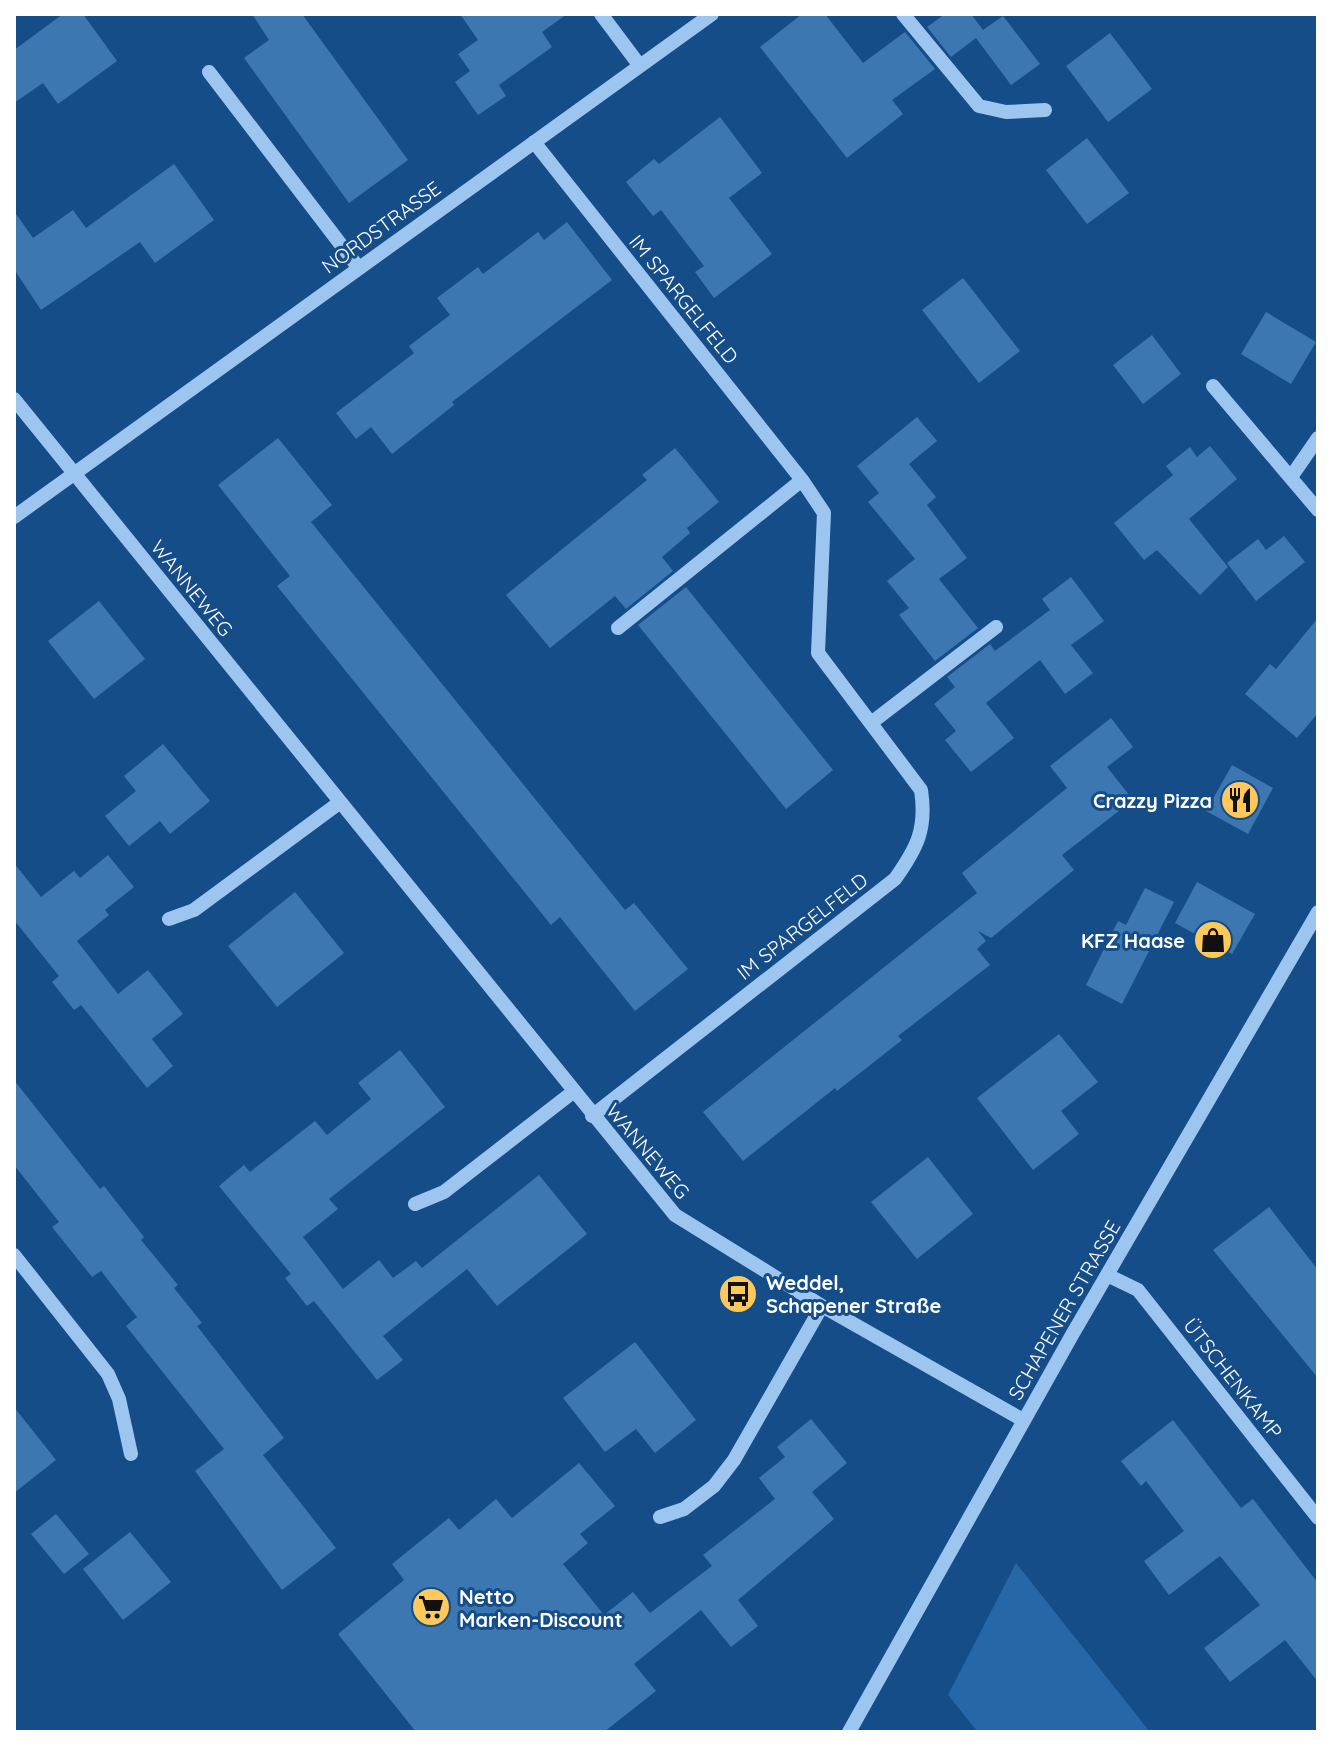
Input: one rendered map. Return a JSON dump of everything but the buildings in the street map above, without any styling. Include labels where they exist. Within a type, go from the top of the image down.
[{"type":"street","points":[[601,14],[640,66]]},
{"type":"street","name":"NORDSTRASSE","points":[[14,517],[712,14]]},
{"type":"street","points":[[903,14],[979,106],[1006,112],[1045,110]]},
{"type":"street","points":[[209,72],[358,267]]},
{"type":"street","name":"IM SPARGELFELD","points":[[534,142],[802,480],[824,513],[818,653],[921,790],[925,818],[913,854],[895,879],[592,1116]]},
{"type":"street","points":[[1213,386],[1318,510]]},
{"type":"street","name":"WANNEWEG","points":[[14,399],[675,1215],[822,1306],[1023,1420]]},
{"type":"street","points":[[1291,477],[1318,438]]},
{"type":"street","points":[[618,628],[802,480]]},
{"type":"street","points":[[871,723],[996,627]]},
{"type":"street","points":[[169,919],[194,910],[339,803]]},
{"type":"street","name":"SCHAPENER STRASSE","points":[[849,1732],[1023,1420],[1318,912]]},
{"type":"street","points":[[415,1204],[444,1192],[573,1092]]},
{"type":"street","points":[[14,1255],[108,1374],[119,1399],[131,1454]]},
{"type":"street","name":"ÜTSCHENKAMP","points":[[1107,1275],[1138,1290],[1318,1518]]},
{"type":"street","points":[[660,1517],[684,1509],[714,1486],[734,1460],[822,1306]]},
{"type":"shaded area","points":[[1016,1563],[1150,1732],[978,1732],[948,1695]]},
{"type":"place","name":"Crazzy Pizza","points":[[1240,800]]},
{"type":"place","name":"KFZ Haase","points":[[1213,940]]},
{"type":"place","name":"Weddel, Schapener Straße","points":[[738,1294]]},
{"type":"place","name":"Netto Marken-Discount","points":[[431,1607]]}]
